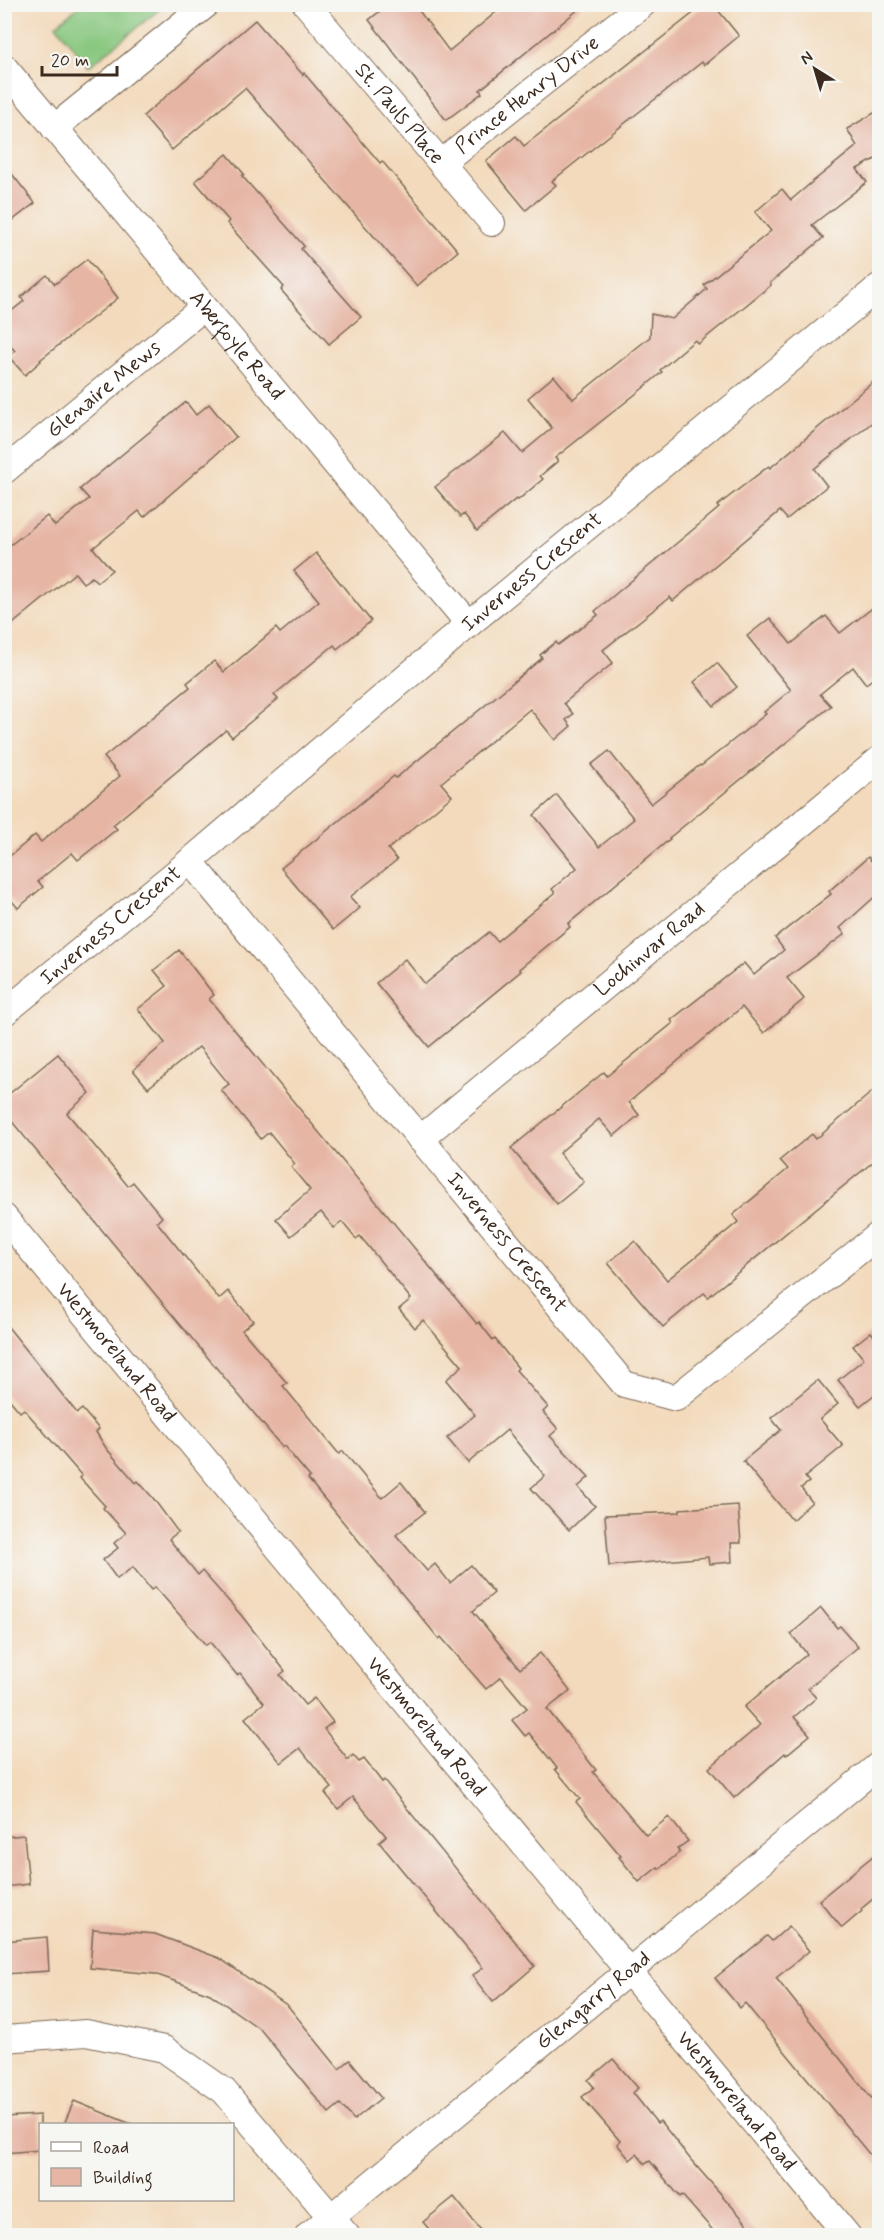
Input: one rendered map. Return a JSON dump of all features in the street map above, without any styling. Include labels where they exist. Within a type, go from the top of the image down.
[{"type":"street","points":[[54,128],[207,4]]},
{"type":"street","name":"Prince Henry Drive","points":[[441,163],[643,4]]},
{"type":"street","name":"St. Pauls Place","points":[[314,7],[492,224]]},
{"type":"street","name":"Aberfoyle Road","points":[[6,72],[469,624]]},
{"type":"street","name":"Inverness Crescent","points":[[4,1012],[190,861],[469,624],[879,286]]},
{"type":"street","name":"Glenaire Mews","points":[[4,471],[204,307]]},
{"type":"street","name":"Lochinvar Road","points":[[420,1139],[879,759]]},
{"type":"street","name":"Inverness Crescent","points":[[190,861],[624,1384],[675,1398],[879,1234]]},
{"type":"street","name":"Westmoreland Road","points":[[4,1217],[848,2235]]},
{"type":"street","name":"Glengarry Road","points":[[308,2235],[338,2226],[628,1970],[879,1764]]},
{"type":"street","points":[[4,2039],[86,2033],[164,2049],[224,2091],[338,2226]]},
{"type":"green space","points":[[81,5],[165,5],[88,67],[56,25]]},
{"type":"building","points":[[389,4],[414,4],[449,51],[506,4],[585,4],[480,90],[482,93],[446,120],[369,20]]},
{"type":"building","points":[[705,4],[713,4],[739,36],[704,65],[702,62],[552,181],[556,185],[526,210],[486,161],[516,136],[524,146]]},
{"type":"building","points":[[255,20],[303,75],[304,73],[380,163],[382,161],[458,251],[417,286],[245,88],[172,150],[143,116]]},
{"type":"building","points":[[879,110],[879,157],[857,169],[867,182],[812,225],[823,238],[770,283],[771,285],[698,344],[695,340],[642,389],[555,458],[558,461],[540,476],[543,479],[518,500],[516,499],[477,531],[464,514],[460,517],[435,487],[505,433],[522,453],[552,428],[528,398],[554,376],[573,399],[650,337],[651,314],[672,319],[707,289],[704,285],[771,231],[755,212],[782,189],[791,200],[857,146],[847,129]]},
{"type":"building","points":[[227,154],[244,174],[242,176],[304,246],[301,249],[361,317],[329,344],[281,290],[284,287],[227,223],[229,221],[195,181]]},
{"type":"building","points":[[4,164],[35,203],[4,227]]},
{"type":"building","points":[[87,259],[118,298],[40,360],[25,375],[8,356],[15,351],[4,339],[4,317],[24,301],[21,297],[47,275],[55,284]]},
{"type":"building","points":[[879,377],[879,417],[814,469],[827,486],[787,519],[780,511],[673,601],[670,597],[603,650],[613,663],[564,703],[573,714],[566,720],[571,726],[555,740],[530,709],[441,783],[452,796],[388,849],[397,860],[350,897],[360,908],[333,930],[281,868],[499,694],[542,658],[540,655],[556,642],[558,645],[598,615],[595,611],[719,508],[717,506],[769,466],[770,468]]},
{"type":"building","points":[[186,402],[196,415],[209,404],[236,437],[144,517],[139,511],[93,548],[112,570],[97,582],[92,577],[83,583],[75,573],[4,631],[4,550],[47,516],[55,526],[89,499],[80,489]]},
{"type":"building","points":[[316,553],[371,621],[337,649],[334,645],[274,695],[278,699],[232,737],[226,730],[113,825],[117,829],[78,860],[72,853],[38,881],[43,887],[18,908],[4,892],[4,861],[35,835],[41,842],[120,776],[104,757],[190,687],[187,683],[214,661],[224,672],[276,628],[280,633],[319,601],[294,571]]},
{"type":"building","points":[[879,603],[879,674],[866,684],[853,667],[820,694],[831,706],[669,838],[568,924],[570,927],[519,969],[521,971],[429,1047],[376,983],[405,959],[425,984],[489,932],[497,941],[555,893],[552,889],[577,868],[534,815],[557,795],[599,847],[634,819],[591,765],[609,751],[651,804],[766,714],[764,712],[791,690],[747,636],[770,618],[791,644],[826,616],[840,633]]},
{"type":"building","points":[[717,663],[737,687],[714,706],[694,682]]},
{"type":"building","points":[[868,857],[879,870],[879,893],[840,928],[845,934],[787,978],[804,999],[764,1033],[742,1007],[629,1102],[639,1115],[614,1136],[599,1119],[559,1153],[584,1182],[557,1204],[511,1148],[604,1072],[607,1076],[673,1023],[671,1020],[744,963],[754,975],[784,950],[775,938],[831,894],[829,891]]},
{"type":"building","points":[[179,950],[214,995],[209,999],[477,1324],[479,1322],[493,1340],[495,1339],[518,1368],[516,1370],[548,1407],[543,1412],[558,1429],[550,1436],[589,1477],[578,1487],[595,1506],[569,1530],[531,1488],[545,1476],[507,1430],[468,1463],[447,1438],[475,1415],[446,1380],[462,1366],[423,1320],[415,1328],[399,1309],[411,1299],[360,1236],[356,1239],[342,1222],[334,1228],[321,1212],[291,1236],[276,1219],[310,1190],[291,1167],[295,1164],[269,1132],[261,1139],[221,1090],[229,1084],[199,1047],[148,1088],[133,1070],[165,1043],[138,1009],[167,986],[154,970]]},
{"type":"building","points":[[58,1054],[90,1093],[67,1113],[128,1186],[133,1182],[162,1217],[157,1222],[219,1299],[228,1291],[253,1321],[242,1330],[287,1383],[283,1386],[339,1454],[343,1451],[382,1498],[401,1482],[425,1512],[396,1535],[427,1571],[435,1564],[450,1583],[471,1565],[494,1593],[473,1611],[520,1669],[540,1653],[570,1691],[547,1709],[596,1770],[593,1772],[646,1835],[669,1817],[688,1841],[677,1849],[680,1852],[659,1869],[658,1867],[639,1882],[619,1857],[621,1856],[576,1802],[580,1799],[555,1769],[557,1768],[529,1733],[525,1736],[512,1720],[527,1708],[501,1677],[486,1689],[441,1637],[439,1639],[308,1479],[310,1477],[284,1446],[282,1447],[4,1112],[4,1098]]},
{"type":"building","points":[[879,1086],[879,1157],[708,1297],[704,1293],[663,1327],[608,1263],[635,1241],[667,1280],[738,1222],[733,1215],[788,1169],[780,1160],[812,1134],[816,1139]]},
{"type":"building","points":[[4,1322],[77,1413],[82,1409],[99,1429],[96,1432],[106,1448],[136,1483],[138,1481],[153,1498],[178,1532],[169,1539],[198,1575],[202,1571],[241,1615],[285,1671],[280,1675],[305,1705],[314,1698],[333,1722],[324,1729],[348,1760],[353,1755],[359,1762],[364,1759],[382,1782],[384,1780],[535,1966],[493,2002],[472,1976],[483,1968],[379,1842],[386,1836],[353,1797],[338,1809],[325,1793],[332,1788],[300,1748],[281,1763],[245,1718],[264,1703],[240,1673],[237,1675],[210,1642],[206,1645],[155,1587],[151,1590],[133,1567],[117,1579],[103,1560],[118,1548],[114,1543],[126,1533],[103,1508],[105,1506],[80,1478],[82,1476],[24,1409],[20,1412],[4,1393]]},
{"type":"building","points":[[871,1332],[879,1342],[879,1391],[860,1406],[838,1380],[864,1359],[853,1346]]},
{"type":"building","points":[[818,1380],[838,1404],[820,1419],[843,1446],[805,1477],[809,1482],[801,1488],[812,1502],[792,1520],[743,1461],[781,1430],[771,1418]]},
{"type":"building","points":[[738,1505],[741,1543],[731,1543],[732,1562],[709,1564],[708,1557],[609,1566],[605,1515],[680,1512],[680,1509]]},
{"type":"building","points":[[821,1608],[837,1628],[840,1626],[858,1647],[808,1688],[816,1698],[794,1717],[810,1735],[786,1755],[785,1753],[734,1798],[709,1768],[760,1725],[744,1707],[807,1654],[791,1634]]},
{"type":"building","points":[[24,1835],[29,1884],[4,1887],[4,1837]]},
{"type":"building","points":[[879,1851],[879,1894],[842,1928],[819,1900]]},
{"type":"building","points":[[789,1926],[809,1951],[776,1978],[879,2106],[879,2166],[745,2003],[740,2008],[715,1978],[767,1936],[772,1941]]},
{"type":"building","points":[[93,1929],[155,1934],[219,1958],[288,2006],[339,2069],[350,2060],[381,2098],[354,2120],[340,2104],[329,2113],[260,2029],[210,1994],[155,1974],[90,1968]]},
{"type":"building","points":[[47,1937],[49,1971],[4,1974],[4,1941]]},
{"type":"building","points":[[613,2059],[638,2088],[633,2093],[657,2123],[660,2121],[757,2235],[717,2235],[682,2195],[680,2197],[650,2161],[645,2164],[637,2154],[630,2160],[617,2144],[620,2141],[582,2097],[594,2087],[588,2080]]},
{"type":"building","points":[[74,2101],[129,2123],[64,2123]]},
{"type":"building","points":[[40,2115],[39,2150],[4,2153],[4,2117]]},
{"type":"building","points":[[454,2197],[485,2235],[434,2235],[423,2222]]}]
